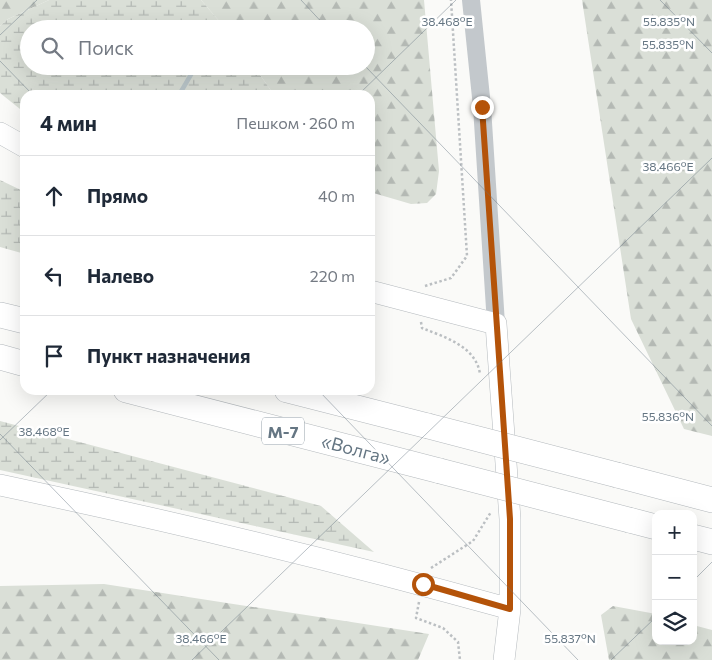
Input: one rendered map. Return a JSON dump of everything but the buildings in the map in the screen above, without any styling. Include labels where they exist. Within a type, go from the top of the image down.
[{"type":"highway","points":[[0,357],[20,363]]},
{"type":"highway","name":"«Волга»","points":[[145,395],[652,526]]},
{"type":"highway","name":"М-7","points":[[307,395],[712,500]]},
{"type":"highway","points":[[697,538],[712,542]]},
{"type":"main road","points":[[0,133],[20,144]]},
{"type":"main road","points":[[375,292],[496,324],[510,519],[510,609],[504,660]]},
{"type":"main road","points":[[0,485],[105,507],[423,584],[510,609]]},
{"type":"street","points":[[471,0],[482,107],[496,324]]},
{"type":"path","points":[[423,584],[416,618],[443,628],[458,642],[460,660]]},
{"type":"green space","points":[[0,0],[49,0],[8,19],[0,26]]},
{"type":"green space","points":[[49,0],[201,0],[218,20],[20,20],[20,75],[260,75],[271,90],[20,90],[20,109],[0,93],[0,26],[8,19]]},
{"type":"green space","points":[[201,0],[424,0],[439,171],[436,194],[427,203],[411,204],[375,193],[375,90],[271,90],[260,75],[375,75],[375,20],[218,20]]},
{"type":"green space","points":[[582,0],[712,0],[712,436],[684,429],[631,319]]},
{"type":"green space","points":[[0,180],[20,190],[20,253],[0,247]]},
{"type":"green space","points":[[0,421],[321,506],[374,552],[0,470]]},
{"type":"green space","points":[[104,584],[429,634],[418,660],[0,660],[0,586]]},
{"type":"green space","points":[[613,606],[652,613],[652,645],[697,645],[697,626],[712,630],[712,660],[609,660],[601,615]]},
{"type":"waterway","points":[[182,90],[191,75]]},
{"type":"route","points":[[423,584],[510,609],[510,519],[482,107]]}]
